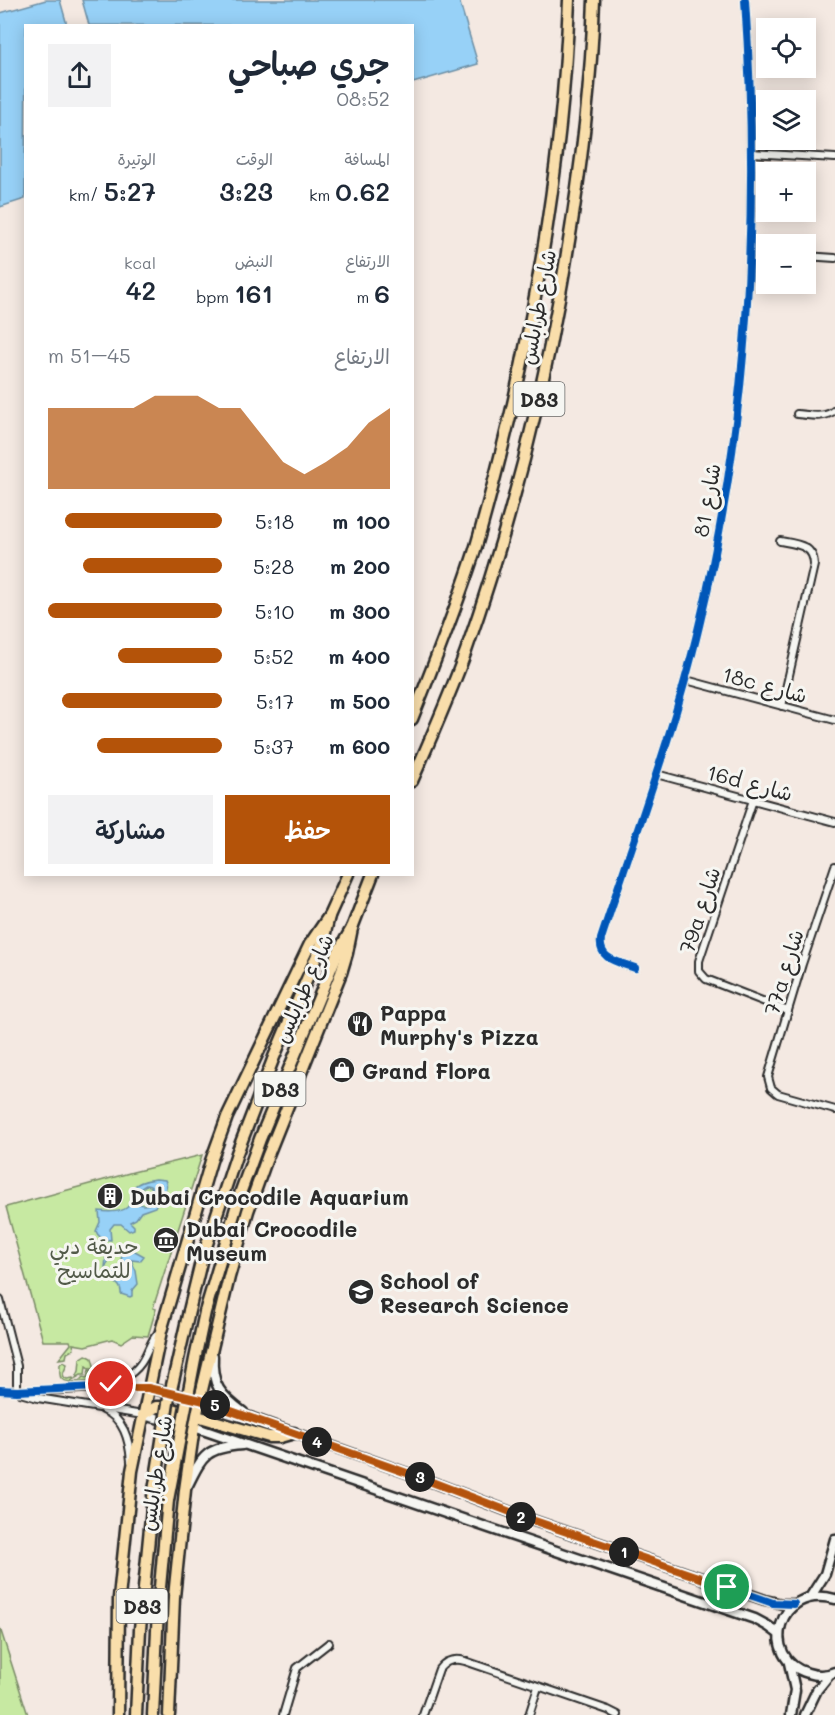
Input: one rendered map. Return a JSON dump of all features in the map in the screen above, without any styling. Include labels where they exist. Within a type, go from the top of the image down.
[{"type":"highway","name":"شارع طرابلس","points":[[414,714],[441,648],[474,553],[495,478],[523,357],[552,191],[560,124],[569,0]]},
{"type":"highway","name":"شارع طرابلس","points":[[414,776],[465,653],[500,549],[526,454],[553,336],[571,234],[588,97],[594,0]]},
{"type":"highway","name":"شارع طرابلس","points":[[136,1715],[140,1629],[153,1497],[168,1403],[201,1262],[237,1153],[323,940],[329,916],[347,876]]},
{"type":"highway","name":"شارع طرابلس","points":[[153,1715],[158,1609],[168,1500],[205,1312],[241,1191],[260,1139],[337,954],[352,928],[372,876]]},
{"type":"highway","points":[[118,1715],[123,1550],[132,1472],[161,1330],[211,1161],[227,1117],[310,944],[329,916]]},
{"type":"highway","points":[[169,1715],[174,1597],[185,1490],[196,1415],[248,1211],[341,973],[352,928]]},
{"type":"highway","points":[[144,1414],[161,1406],[269,1437],[294,1433]]},
{"type":"street","name":"شارع 81","points":[[635,968],[606,957],[600,944],[686,680],[711,574],[731,468],[744,361],[751,253],[752,153],[750,67],[745,0]]},
{"type":"street","points":[[752,153],[835,158]]},
{"type":"street","points":[[751,253],[756,253]]},
{"type":"street","points":[[816,257],[835,258]]},
{"type":"street","points":[[797,414],[824,416],[835,410]]},
{"type":"street","points":[[780,541],[805,546],[814,560],[782,706]]},
{"type":"street","name":"18c شارع","points":[[686,680],[835,720]]},
{"type":"street","name":"16d شارع","points":[[656,774],[835,822]]},
{"type":"street","name":"79a شارع","points":[[753,800],[699,961],[699,971],[706,979],[788,1011]]},
{"type":"street","name":"77a شارع","points":[[835,866],[768,1077],[771,1088],[778,1094],[835,1110]]},
{"type":"street","points":[[0,1300],[16,1358],[17,1391]]},
{"type":"street","points":[[98,1388],[121,1380],[137,1368],[153,1339],[161,1330]]},
{"type":"street","points":[[215,1338],[213,1370],[218,1388],[230,1403],[251,1418]]},
{"type":"street","points":[[0,1390],[148,1388],[200,1400],[424,1479],[529,1519],[765,1600],[794,1604]]},
{"type":"street","points":[[17,1391],[33,1397],[144,1414],[194,1427],[755,1619],[779,1634]]},
{"type":"street","points":[[94,1406],[113,1416],[124,1430],[129,1443],[132,1472]]},
{"type":"street","points":[[185,1490],[198,1464],[206,1455],[223,1447],[246,1444]]},
{"type":"street","points":[[811,1596],[825,1574],[835,1539]]},
{"type":"street","points":[[832,1673],[815,1675],[801,1671],[783,1654],[779,1634],[783,1617],[794,1604],[802,1599],[824,1596],[835,1599]]},
{"type":"street","points":[[283,1715],[297,1668],[329,1643]]},
{"type":"street","points":[[423,1715],[439,1669],[453,1659],[459,1659],[618,1715]]},
{"type":"street","points":[[789,1662],[795,1690],[791,1715]]},
{"type":"street","points":[[805,1715],[817,1690],[832,1673]]},
{"type":"street","points":[[529,1715],[538,1688]]},
{"type":"green space","name":"حديقة دبي للتماسيح","points":[[202,1155],[153,1308],[156,1309],[148,1336],[133,1335],[121,1343],[112,1339],[85,1346],[73,1344],[74,1349],[67,1353],[66,1358],[59,1359],[71,1344],[70,1341],[43,1341],[6,1207]]},
{"type":"green space","points":[[86,1355],[92,1358],[98,1372],[114,1365],[124,1367],[117,1371],[115,1368],[114,1371],[109,1368],[107,1372],[99,1376],[95,1374],[94,1369],[86,1366],[85,1375],[76,1378],[80,1359]]},
{"type":"green space","points":[[63,1362],[67,1364],[64,1377],[73,1378],[72,1382],[60,1377],[60,1364]]},
{"type":"green space","points":[[129,1369],[112,1378],[73,1382],[83,1377],[87,1378],[89,1370],[91,1371],[90,1378],[99,1379],[106,1377],[111,1370],[112,1376],[121,1370]]},
{"type":"green space","points":[[0,1628],[28,1715],[0,1715]]},
{"type":"water","points":[[46,0],[60,0],[67,24],[24,24],[24,199],[0,207],[0,13]]},
{"type":"water","points":[[82,0],[459,0],[478,64],[414,83],[414,24],[89,24]]},
{"type":"water","points":[[156,1179],[165,1180],[167,1185],[164,1193],[161,1194],[155,1207],[141,1212],[136,1219],[130,1222],[134,1229],[129,1231],[121,1224],[114,1224],[110,1229],[111,1240],[98,1235],[96,1231],[100,1222],[99,1211],[116,1211],[127,1208],[136,1185]],"holes":[[[146,1185],[153,1189],[153,1196],[149,1204],[136,1203],[135,1197],[139,1190]]]},
{"type":"water","points":[[125,1249],[144,1256],[140,1261],[131,1260],[138,1284],[130,1297],[121,1294],[119,1285],[108,1276],[119,1267],[122,1254],[112,1256],[105,1268],[106,1257],[109,1253]]},
{"type":"cycle path","points":[[635,968],[606,956],[601,946],[601,939],[666,744],[689,666],[716,549],[739,393],[750,237],[751,158],[745,0]]},
{"type":"cycle path","points":[[0,1390],[137,1387],[200,1400],[424,1479],[529,1519],[773,1603],[794,1604]]},
{"type":"place","name":"Pappa Murphy's Pizza","points":[[360,1024]]},
{"type":"place","name":"Grand Flora","points":[[342,1070]]},
{"type":"place","name":"Dubai Crocodile Aquarium","points":[[110,1196]]},
{"type":"place","name":"Dubai Crocodile Museum","points":[[166,1240]]},
{"type":"place","name":"School of Research Science","points":[[361,1292]]},
{"type":"route","points":[[111,1384],[98,1388],[148,1388],[200,1400],[424,1479],[529,1519],[727,1587]]}]
